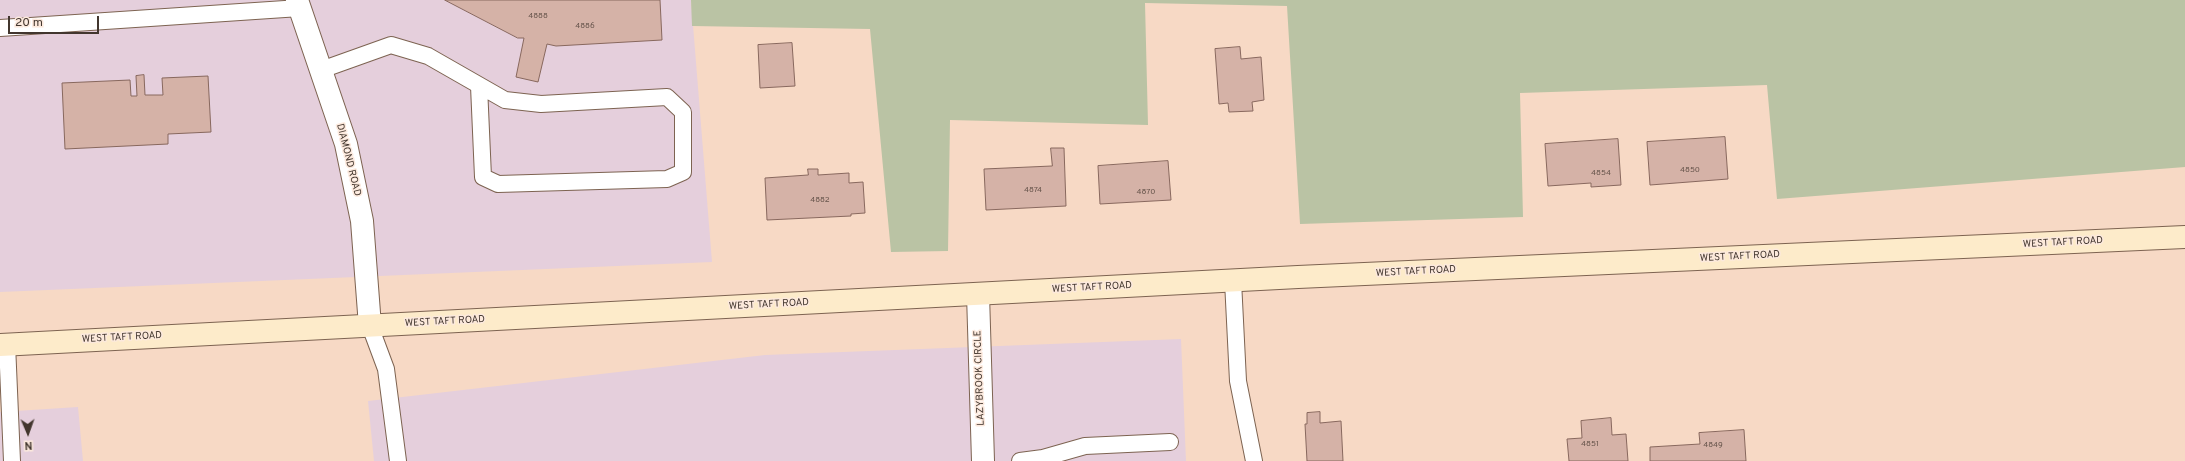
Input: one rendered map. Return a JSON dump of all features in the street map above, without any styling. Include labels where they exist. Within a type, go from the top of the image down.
[{"type":"main road","name":"WEST TAFT ROAD","points":[[4,344],[1233,281],[2185,237]]},
{"type":"street","name":"DIAMOND ROAD","points":[[299,4],[346,144],[362,222],[370,326]]},
{"type":"street","name":"LAZYBROOK CIRCLE","points":[[978,294],[983,461]]},
{"type":"lane","points":[[0,28],[299,4]]},
{"type":"lane","points":[[321,70],[391,45],[428,56],[505,100],[541,104],[667,97],[683,112],[683,172],[667,179],[498,184],[483,177],[480,86]]},
{"type":"lane","points":[[1233,281],[1238,381],[1254,461]]},
{"type":"lane","points":[[370,326],[386,369],[398,461]]},
{"type":"lane","points":[[4,344],[12,461]]},
{"type":"lane","points":[[1020,461],[1043,458],[1086,446],[1170,442]]},
{"type":"shaded area","points":[[0,0],[691,0],[712,262],[0,292]]},
{"type":"shaded area","points":[[1181,339],[1186,461],[374,461],[368,401],[765,355]]},
{"type":"shaded area","points":[[78,407],[83,461],[0,461],[0,412]]},
{"type":"green space","points":[[691,0],[2185,0],[2185,167],[1777,199],[1767,85],[1520,93],[1523,217],[1300,224],[1287,6],[1145,3],[1148,125],[950,120],[948,251],[891,252],[870,29],[692,26]]},
{"type":"building","points":[[445,0],[660,0],[662,40],[556,46],[547,44],[538,82],[516,77],[524,38],[518,38]]},
{"type":"building","points":[[792,43],[795,86],[760,88],[758,45]]},
{"type":"building","points":[[1240,47],[1241,59],[1261,57],[1264,100],[1252,102],[1253,111],[1229,112],[1228,103],[1219,104],[1215,49]]},
{"type":"building","points":[[144,75],[145,95],[163,95],[162,78],[208,76],[211,132],[168,134],[168,144],[65,149],[62,83],[130,80],[131,96],[137,96],[136,76]]},
{"type":"building","points":[[1725,137],[1728,179],[1650,185],[1647,142]]},
{"type":"building","points":[[1618,139],[1621,185],[1591,187],[1591,183],[1548,186],[1545,144]]},
{"type":"building","points":[[1051,148],[1064,148],[1066,206],[986,210],[984,169],[1052,166]]},
{"type":"building","points":[[1168,161],[1171,200],[1100,204],[1098,166]]},
{"type":"building","points":[[808,169],[818,169],[818,175],[849,173],[849,183],[863,182],[865,213],[851,214],[851,216],[767,220],[765,178],[808,175]]},
{"type":"building","points":[[1320,412],[1320,423],[1341,421],[1343,461],[1307,461],[1305,424],[1307,424],[1307,413]]},
{"type":"building","points":[[1611,418],[1612,435],[1626,434],[1628,461],[1569,461],[1567,439],[1582,438],[1581,421]]},
{"type":"building","points":[[1744,430],[1746,461],[1650,461],[1650,447],[1700,444],[1699,433]]}]
